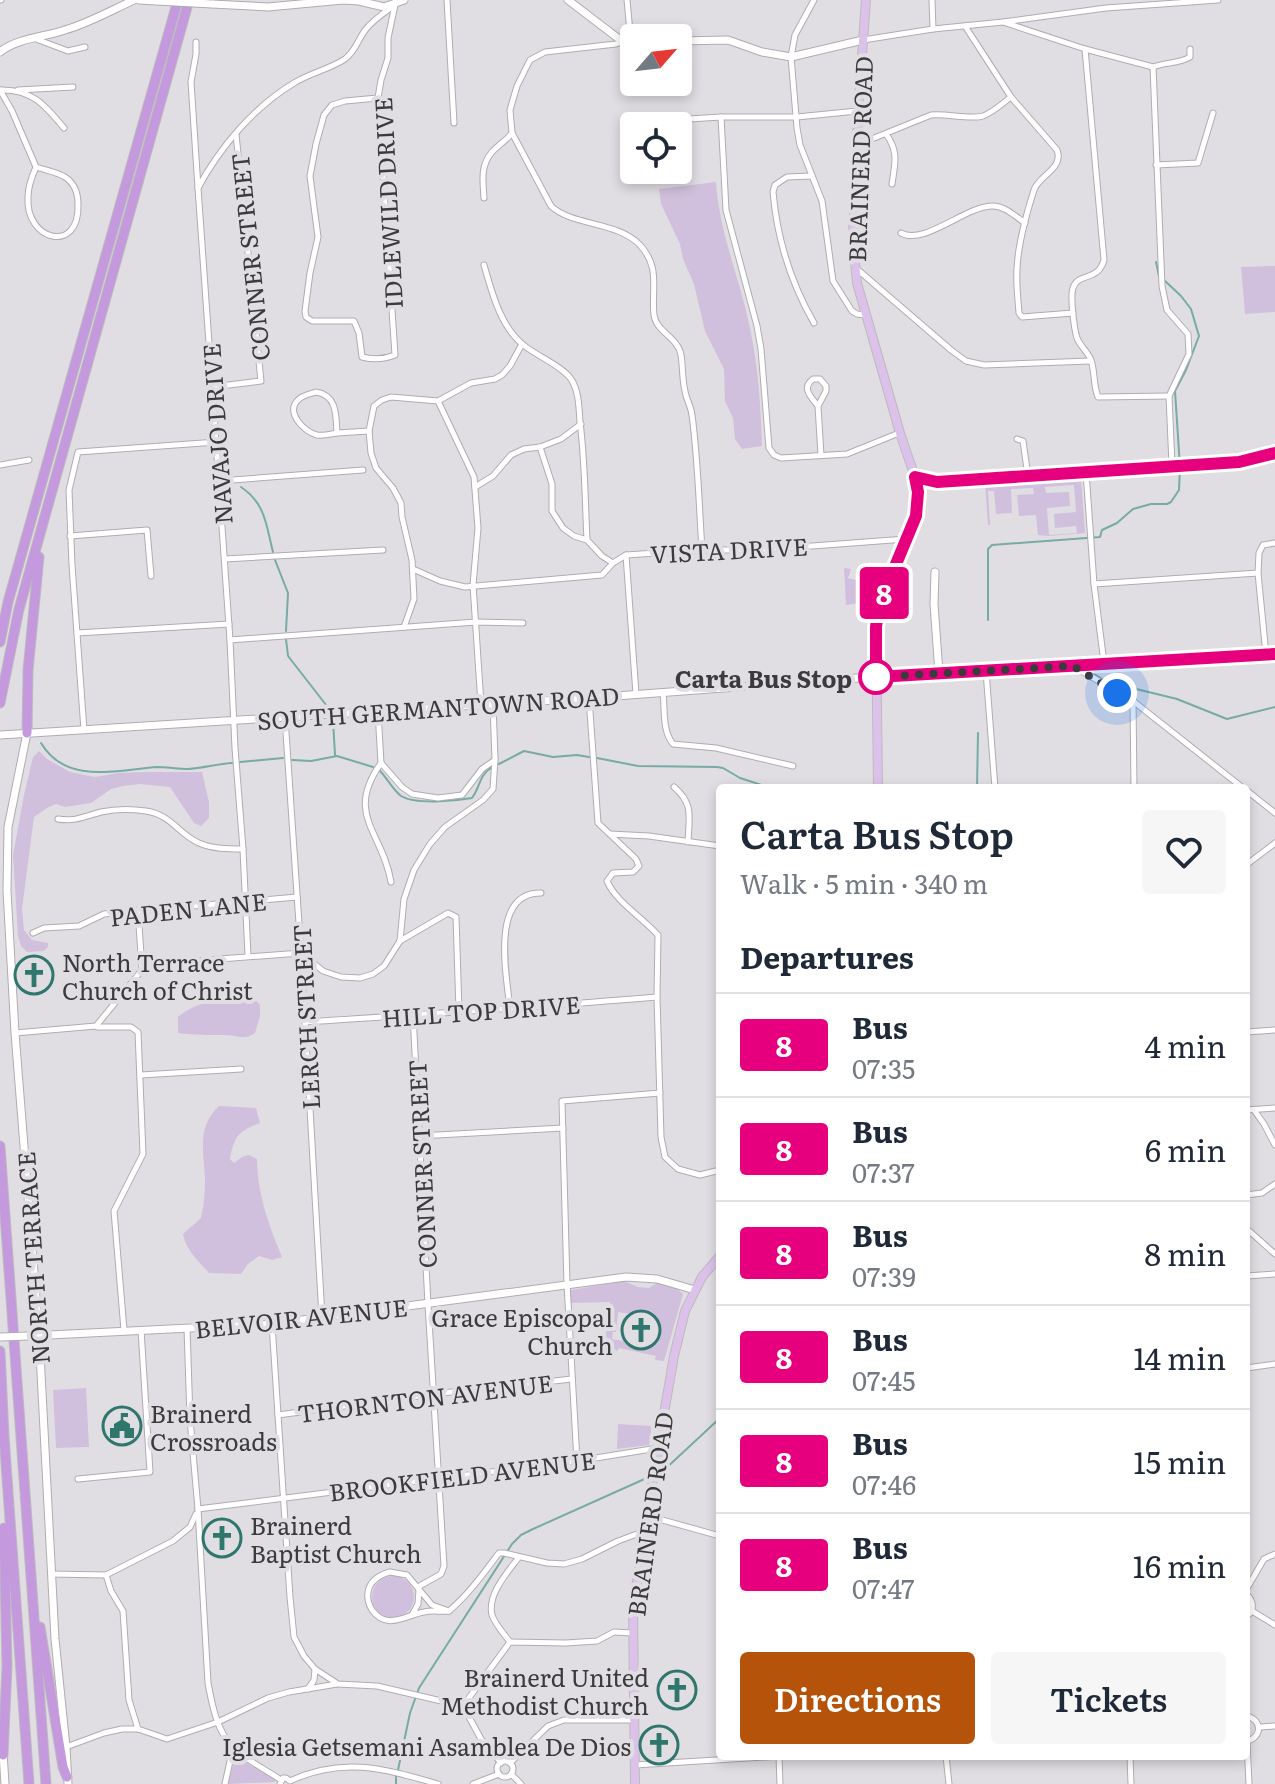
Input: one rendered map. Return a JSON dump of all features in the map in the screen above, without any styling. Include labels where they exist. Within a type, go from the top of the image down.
[{"type":"highway","points":[[0,642],[8,602],[178,0]]},
{"type":"highway","points":[[0,703],[19,609],[189,0]]},
{"type":"highway","points":[[27,733],[28,670],[41,532]]},
{"type":"highway","points":[[0,618],[8,602]]},
{"type":"highway","points":[[0,1146],[46,1784]]},
{"type":"highway","points":[[0,1351],[29,1784]]},
{"type":"highway","points":[[3,1755],[7,1667],[4,1436]]},
{"type":"highway","points":[[31,1570],[63,1767],[69,1781]]},
{"type":"main road","name":"BRAINERD ROAD","points":[[866,0],[858,111],[853,240],[855,268],[865,315],[915,477],[918,501],[916,516],[879,605],[876,627],[878,784]]},
{"type":"main road","name":"BRAINERD ROAD","points":[[863,40],[872,0]]},
{"type":"main road","name":"BRAINERD ROAD","points":[[635,1784],[633,1607],[674,1356],[685,1311],[706,1270],[716,1260]]},
{"type":"street","points":[[0,52],[20,42],[68,30],[137,0],[226,2],[268,7],[343,0],[384,7],[404,0]]},
{"type":"street","points":[[385,0],[396,4]]},
{"type":"street","points":[[447,0],[454,123]]},
{"type":"street","points":[[568,0],[620,37]]},
{"type":"street","points":[[627,0],[628,24]]},
{"type":"street","points":[[814,0],[795,35],[791,57],[797,128],[800,145],[822,201],[833,281],[852,311],[865,315]]},
{"type":"street","points":[[932,0],[933,29]]},
{"type":"street","points":[[1103,0],[1106,8]]},
{"type":"street","points":[[692,41],[728,40],[762,52],[791,57],[863,40],[933,29],[1106,8],[1218,0]]},
{"type":"street","points":[[198,188],[236,133],[283,90],[353,52],[365,30],[396,4]]},
{"type":"street","name":"IDLEWILD DRIVE","points":[[378,98],[332,105],[324,115],[310,176],[318,237],[305,311],[306,317],[312,321],[354,321],[362,357],[387,358],[395,355],[378,98],[396,4]]},
{"type":"street","points":[[1003,22],[1153,67],[1186,60],[1190,57],[1190,49]]},
{"type":"street","points":[[965,26],[1011,97],[1057,150],[1059,157],[1049,173],[1035,186],[1025,223],[1017,268],[1019,313],[1022,317],[1073,313]]},
{"type":"street","points":[[35,38],[68,51],[85,47]]},
{"type":"street","name":"NAVAJO DRIVE","points":[[196,42],[191,82],[225,559],[248,956]]},
{"type":"street","points":[[620,44],[545,52],[530,60],[510,110],[512,133],[556,211],[630,238],[638,243],[650,261],[655,279],[654,316],[678,345],[692,415],[702,550]]},
{"type":"street","points":[[1085,49],[1104,260],[1098,273],[1078,280],[1073,288],[1078,340],[1091,361],[1098,397],[1169,396]]},
{"type":"street","points":[[1153,67],[1162,286],[1167,310],[1188,334],[1189,354],[1169,396],[1172,465]]},
{"type":"street","points":[[36,167],[65,177],[77,191],[74,226],[59,238],[50,237],[36,226],[30,211],[27,199],[36,167],[0,90],[73,87]]},
{"type":"street","points":[[18,90],[44,105],[64,128]]},
{"type":"street","points":[[857,145],[931,115],[983,116],[1011,97]]},
{"type":"street","points":[[692,119],[797,117],[858,111]]},
{"type":"street","points":[[1156,165],[1198,163],[1213,113]]},
{"type":"street","points":[[721,117],[726,210],[757,326],[769,448],[781,458],[847,454],[900,433]]},
{"type":"street","name":"CONNER STREET","points":[[212,387],[261,381],[236,133]]},
{"type":"street","points":[[484,198],[485,164],[489,155],[512,133]]},
{"type":"street","points":[[886,134],[895,148],[892,184]]},
{"type":"street","points":[[812,176],[787,177],[775,185],[773,192],[793,282],[814,323]]},
{"type":"street","points":[[901,233],[907,237],[917,236],[965,213],[991,206],[1005,209],[1025,223]]},
{"type":"street","points":[[484,265],[499,309],[513,334],[571,380],[578,399],[581,424],[587,540]]},
{"type":"street","points":[[855,268],[966,361],[984,365],[1091,361]]},
{"type":"street","points":[[404,627],[414,599],[413,569],[401,503],[376,468],[371,453],[369,431],[374,406],[391,397],[438,401],[471,383],[495,379],[517,356],[522,344]]},
{"type":"street","points":[[818,406],[826,386],[820,379],[813,379],[807,388],[818,406],[821,455]]},
{"type":"street","points":[[337,433],[335,407],[331,399],[316,392],[298,399],[294,415],[306,429],[317,435],[369,431]]},
{"type":"street","points":[[438,401],[474,477],[478,528],[473,585],[481,704]]},
{"type":"street","points":[[475,487],[493,476],[511,455],[561,439],[581,424]]},
{"type":"street","points":[[1017,439],[1023,441],[1028,476]]},
{"type":"street","points":[[84,730],[69,490],[78,452],[217,442]]},
{"type":"street","points":[[540,447],[552,484],[552,511],[563,528],[587,540],[613,563]]},
{"type":"street","points":[[915,477],[937,482],[1239,462],[1275,453]]},
{"type":"street","points":[[0,465],[29,460]]},
{"type":"street","points":[[219,481],[363,470]]},
{"type":"street","points":[[1086,471],[1094,584],[1104,663]]},
{"type":"street","points":[[70,536],[147,530],[151,576]]},
{"type":"street","name":"VISTA DRIVE","points":[[413,569],[440,581],[465,587],[602,575],[626,555],[759,550],[906,539]]},
{"type":"street","points":[[1270,654],[1258,573],[1260,548],[1275,543]]},
{"type":"street","points":[[225,559],[383,550]]},
{"type":"street","points":[[626,555],[636,694]]},
{"type":"street","points":[[935,572],[939,673]]},
{"type":"street","points":[[1094,584],[1258,573]]},
{"type":"street","points":[[230,640],[476,622],[523,623]]},
{"type":"street","points":[[77,633],[229,624]]},
{"type":"street","name":"SOUTH GERMANTOWN ROAD","points":[[0,735],[1270,654]]},
{"type":"street","points":[[1073,666],[1133,701],[1239,784]]},
{"type":"street","points":[[986,671],[995,784]]},
{"type":"street","points":[[663,692],[668,739],[673,744],[716,748],[793,766]]},
{"type":"street","points":[[589,698],[598,823],[636,859],[639,866],[633,872],[613,873],[607,881],[618,899],[658,935],[661,1137],[665,1157],[678,1169],[693,1174],[716,1171]]},
{"type":"street","points":[[1133,701],[1134,784]]},
{"type":"street","points":[[400,941],[404,899],[414,870],[445,827],[493,789],[493,704]]},
{"type":"street","points":[[378,711],[381,763],[367,784],[365,811],[391,882]]},
{"type":"street","name":"LERCH STREET","points":[[285,718],[322,1317]]},
{"type":"street","name":"NORTH TERRACE","points":[[27,733],[8,827],[7,891],[39,1335],[55,1639],[69,1781]]},
{"type":"street","points":[[381,763],[412,794],[438,798],[462,795],[482,769],[495,759]]},
{"type":"street","points":[[674,787],[686,798],[688,842]]},
{"type":"street","points":[[1250,793],[1275,813]]},
{"type":"street","points":[[58,819],[80,820],[103,812],[145,811],[163,815],[198,842],[221,849],[243,849]]},
{"type":"street","points":[[610,834],[716,846]]},
{"type":"street","points":[[1250,862],[1275,843]]},
{"type":"street","points":[[510,1009],[503,939],[507,923],[520,900],[530,893],[541,893]]},
{"type":"street","name":"PADEN LANE","points":[[33,933],[44,928],[79,926],[104,914],[297,897]]},
{"type":"street","points":[[138,910],[142,970]]},
{"type":"street","points":[[96,1026],[142,970],[180,962],[301,953],[323,971],[341,977],[360,978],[384,966],[400,941],[448,913],[456,917],[459,1011]]},
{"type":"street","name":"HILL TOP DRIVE","points":[[305,1022],[657,997]]},
{"type":"street","name":"CONNER STREET","points":[[413,1014],[443,1570],[418,1588]]},
{"type":"street","points":[[15,1033],[96,1026],[131,1027],[138,1032],[143,1154],[114,1211],[124,1330]]},
{"type":"street","points":[[1250,1032],[1275,1030]]},
{"type":"street","points":[[141,1075],[241,1069]]},
{"type":"street","points":[[577,1461],[567,1284],[562,1101],[660,1093]]},
{"type":"street","points":[[1250,1110],[1275,1108]]},
{"type":"street","points":[[1254,1110],[1275,1145]]},
{"type":"street","points":[[419,1136],[563,1128]]},
{"type":"street","points":[[1250,1194],[1262,1193],[1275,1184]]},
{"type":"street","points":[[1250,1232],[1275,1254]]},
{"type":"street","points":[[1250,1276],[1275,1274]]},
{"type":"street","name":"BELVOIR AVENUE","points":[[0,1337],[272,1324],[636,1276],[695,1290]]},
{"type":"street","points":[[272,1324],[294,1637],[315,1669],[338,1684]]},
{"type":"street","points":[[187,1328],[208,1683],[218,1722],[233,1747],[280,1782],[286,1778],[290,1782],[309,1772],[344,1766],[398,1772],[438,1784]]},
{"type":"street","points":[[78,1479],[150,1472],[141,1330]]},
{"type":"street","points":[[1250,1367],[1275,1364]]},
{"type":"street","name":"THORNTON AVENUE","points":[[278,1415],[572,1379]]},
{"type":"street","name":"BROOKFIELD AVENUE","points":[[198,1509],[658,1448]]},
{"type":"street","points":[[51,1574],[106,1575],[173,1541],[194,1521],[198,1509]]},
{"type":"street","points":[[648,1516],[716,1535]]},
{"type":"street","points":[[449,1611],[432,1605],[407,1575],[390,1572],[375,1579],[367,1595],[378,1617],[388,1621],[398,1621],[423,1612],[449,1611],[463,1600],[499,1553],[564,1564],[645,1531]]},
{"type":"street","points":[[1250,1585],[1264,1559],[1275,1554]]},
{"type":"street","points":[[510,1642],[493,1617],[491,1607],[502,1580],[519,1557]]},
{"type":"street","points":[[106,1575],[123,1611],[129,1700],[138,1729]]},
{"type":"street","points":[[410,1617],[418,1604],[418,1588]]},
{"type":"street","points":[[1250,1598],[1252,1611],[1275,1625]]},
{"type":"street","points":[[510,1642],[597,1641],[614,1632],[632,1633]]},
{"type":"street","points":[[463,1706],[510,1642]]},
{"type":"street","points":[[308,1689],[314,1680],[315,1669]]},
{"type":"street","points":[[66,1747],[122,1729],[138,1729],[167,1739],[218,1722],[268,1698],[338,1684],[377,1686],[463,1706],[481,1739],[501,1763]]},
{"type":"street","points":[[1250,1717],[1257,1721],[1259,1727],[1258,1734],[1250,1740]]},
{"type":"street","points":[[0,1718],[5,1784]]},
{"type":"street","points":[[510,1763],[555,1722],[634,1720]]},
{"type":"street","points":[[1259,1727],[1275,1726]]},
{"type":"street","points":[[225,1784],[233,1747]]},
{"type":"street","points":[[635,1765],[716,1760]]},
{"type":"street","points":[[780,1784],[781,1760]]},
{"type":"street","points":[[946,1760],[949,1784]]},
{"type":"street","points":[[1130,1760],[1131,1784]]},
{"type":"street","points":[[1247,1760],[1249,1784]]},
{"type":"street","points":[[501,1763],[510,1763]]},
{"type":"street","points":[[501,1763],[497,1769],[499,1774],[505,1777],[511,1774]]},
{"type":"street","points":[[510,1763],[511,1774]]},
{"type":"street","points":[[473,1784],[499,1774]]},
{"type":"street","points":[[511,1774],[521,1784]]},
{"type":"shaded area","points":[[716,182],[725,237],[750,328],[759,387],[762,446],[742,449],[735,439],[733,418],[725,401],[724,369],[705,331],[694,284],[661,204],[659,189]]},
{"type":"shaded area","points":[[1275,266],[1275,312],[1245,314],[1241,267]]},
{"type":"shaded area","points":[[1081,478],[1085,533],[1049,536],[1038,535],[1036,515],[1019,516],[1017,495],[1034,494],[1033,488],[1011,489],[1012,513],[996,514],[994,491],[988,491],[988,525],[985,483]],"holes":[[[1074,485],[1076,512],[1054,514],[1055,528],[1076,526],[1077,533],[1049,535],[1047,508],[1070,506],[1069,492],[1046,493],[1045,487]]]},
{"type":"shaded area","points":[[844,568],[851,569],[848,578],[876,585],[869,602],[846,605]]},
{"type":"shaded area","points":[[39,751],[70,772],[95,777],[118,773],[202,772],[209,802],[209,818],[201,826],[194,823],[170,787],[140,784],[111,789],[91,803],[65,807],[56,804],[34,817],[22,909],[24,930],[32,940],[48,943],[48,947],[44,951],[27,952],[18,936],[13,855],[33,757]]},
{"type":"shaded area","points":[[252,996],[260,1005],[255,1033],[244,1037],[178,1033],[178,1017],[193,1007]]},
{"type":"shaded area","points":[[219,1106],[256,1108],[260,1123],[239,1135],[230,1159],[234,1163],[249,1155],[257,1159],[265,1209],[282,1257],[272,1260],[259,1256],[241,1274],[209,1273],[189,1250],[183,1234],[201,1218],[205,1189],[204,1131]]},
{"type":"shaded area","points":[[624,1281],[638,1287],[649,1288],[657,1283],[676,1288],[683,1294],[664,1361],[655,1360],[656,1356],[619,1348],[617,1351],[605,1341],[610,1302],[571,1303],[571,1290]],"holes":[[[618,1312],[650,1319],[648,1331],[651,1332],[645,1349],[636,1347],[636,1343],[612,1339]]]},
{"type":"shaded area","points":[[86,1388],[89,1447],[56,1448],[53,1390]]},
{"type":"shaded area","points":[[618,1424],[652,1426],[649,1445],[617,1449]]},
{"type":"shaded area","points":[[393,1576],[408,1582],[414,1597],[408,1612],[393,1618],[378,1612],[372,1597],[378,1582]]},
{"type":"shaded area","points":[[238,1758],[275,1782],[228,1784],[234,1761]]},
{"type":"waterway","points":[[1156,262],[1159,276]]},
{"type":"waterway","points":[[988,620],[988,549],[992,545],[1100,537],[1102,530],[1117,523],[1133,509],[1167,504],[1179,490],[1175,391],[1199,336],[1191,309],[1164,280]]},
{"type":"waterway","points":[[241,487],[260,508],[273,552]]},
{"type":"waterway","points":[[275,560],[288,593],[286,631]]},
{"type":"waterway","points":[[286,639],[288,656],[330,710]]},
{"type":"waterway","points":[[1093,673],[1102,679],[1177,699],[1227,719],[1275,707]]},
{"type":"waterway","points":[[333,720],[335,755]]},
{"type":"waterway","points":[[977,784],[978,733]]},
{"type":"waterway","points":[[41,743],[51,756],[64,765],[93,772],[157,767],[188,769],[232,763]]},
{"type":"waterway","points":[[499,764],[524,751],[553,757],[589,757]]},
{"type":"waterway","points":[[292,760],[311,761],[337,756],[373,767]]},
{"type":"waterway","points":[[240,762],[283,758]]},
{"type":"waterway","points":[[597,758],[638,766],[717,767],[759,784]]},
{"type":"waterway","points":[[380,771],[401,796],[436,802],[472,798],[484,774],[491,768]]},
{"type":"waterway","points":[[658,1473],[716,1422]]},
{"type":"waterway","points":[[398,1770],[410,1713],[419,1688],[512,1544],[533,1529],[649,1477]]},
{"type":"waterway","points":[[396,1776],[396,1784]]},
{"type":"bus line","name":"8","points":[[1275,453],[1239,462],[937,482],[915,477],[918,492],[916,516],[879,605],[876,677],[1275,654]]},
{"type":"place","name":"Carta Bus Stop","points":[[876,677]]},
{"type":"place","name":"North Terrace Church of Christ","points":[[34,975]]},
{"type":"place","name":"Grace Episcopal Church","points":[[641,1330]]},
{"type":"place","name":"Brainerd Crossroads","points":[[122,1426]]},
{"type":"place","name":"Brainerd Baptist Church","points":[[222,1538]]},
{"type":"place","name":"Brainerd United Methodist Church","points":[[677,1690]]},
{"type":"place","name":"Iglesia Getsemani Asamblea De Dios","points":[[659,1745]]},
{"type":"route","points":[[876,677],[1073,666],[1117,693]]}]
